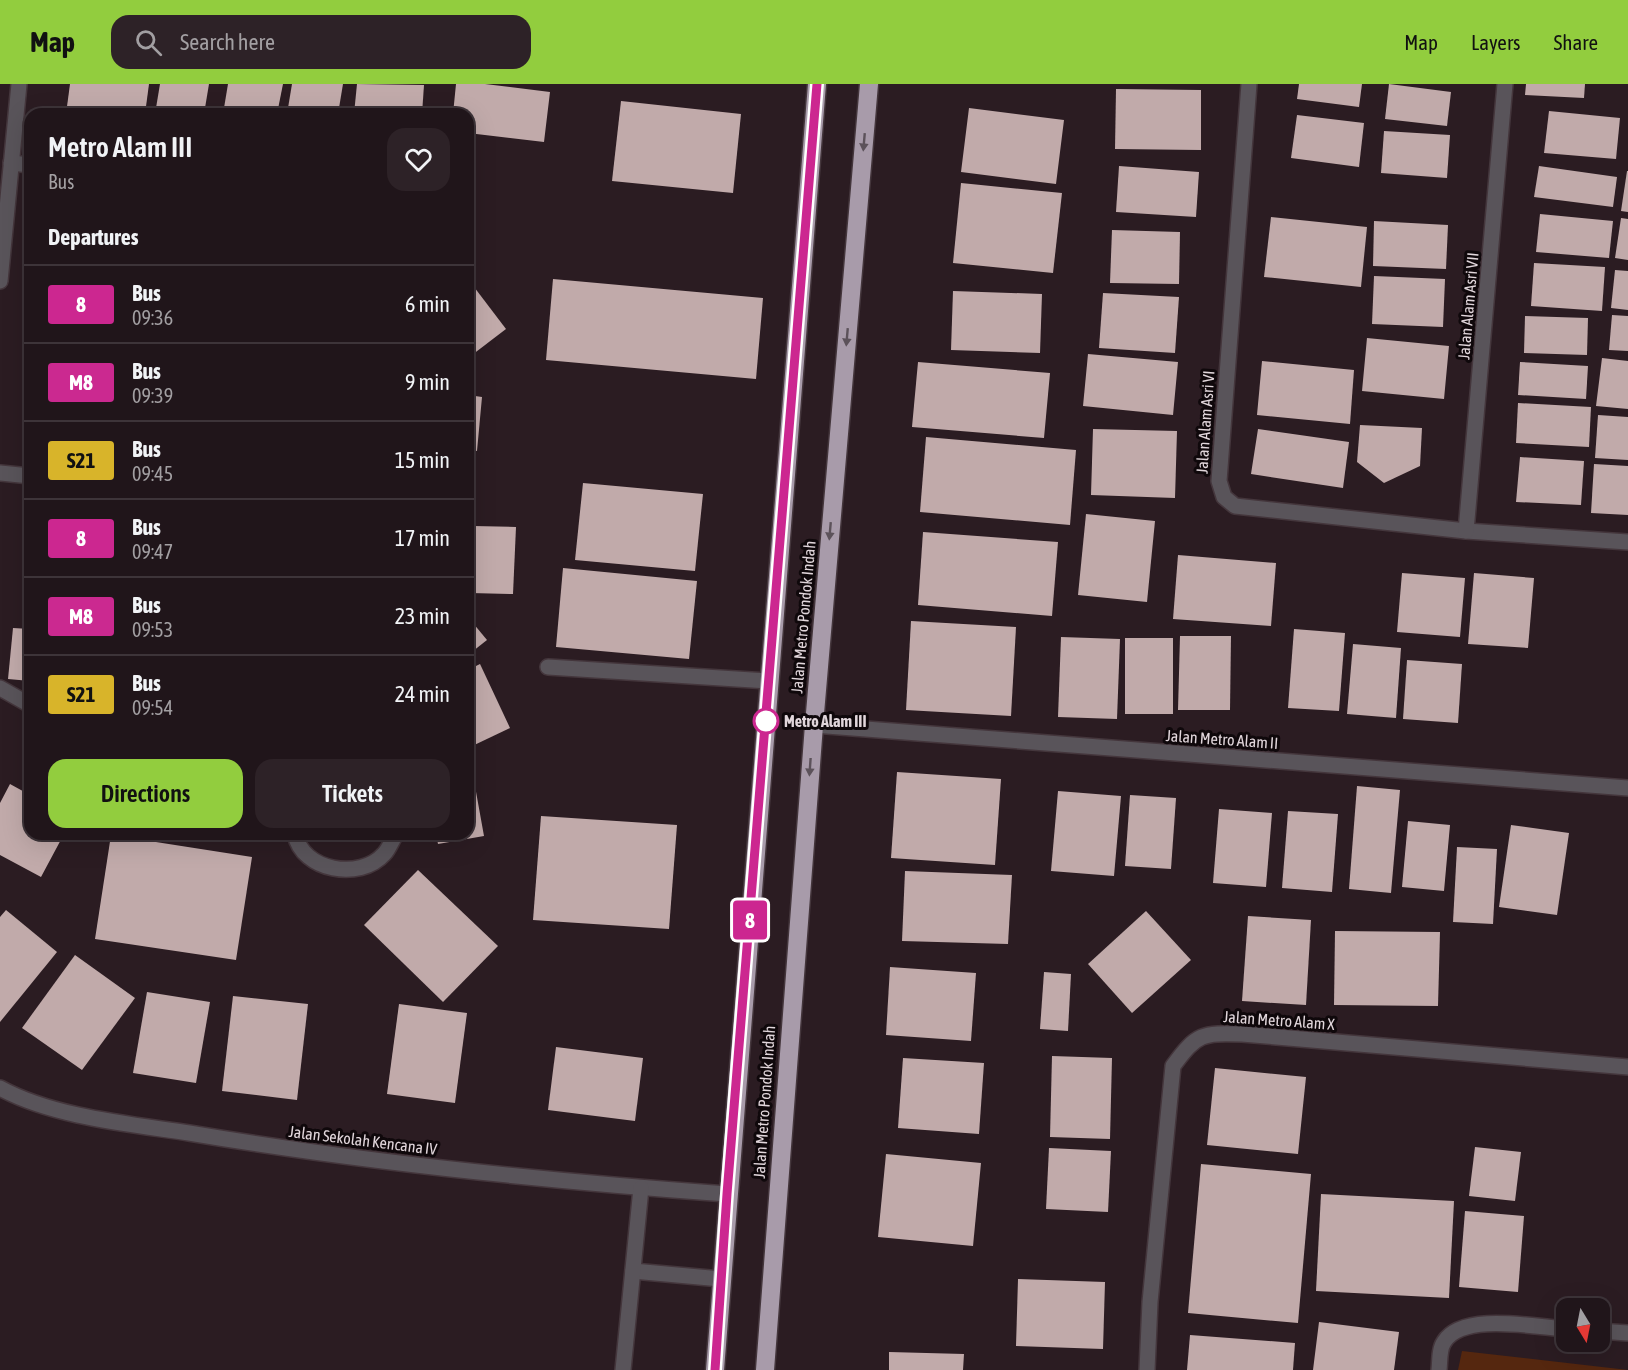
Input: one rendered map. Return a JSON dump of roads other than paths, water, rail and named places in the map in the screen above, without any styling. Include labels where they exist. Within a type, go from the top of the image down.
[{"type":"highway","name":"Jalan Metro Pondok Indah","points":[[715,1370],[727,1194],[817,84]]},
{"type":"highway","name":"Jalan Metro Pondok Indah","points":[[765,1370],[814,725],[869,84]]},
{"type":"street","points":[[0,280],[19,84]]},
{"type":"street","name":"Jalan Alam Asri VI","points":[[1249,84],[1219,481],[1224,497],[1234,506],[1466,531],[1628,542]]},
{"type":"street","name":"Jalan Alam Asri VII","points":[[1466,531],[1505,84]]},
{"type":"street","points":[[11,163],[24,164]]},
{"type":"street","points":[[0,473],[24,475]]},
{"type":"street","points":[[548,667],[770,681]]},
{"type":"street","points":[[0,688],[24,702]]},
{"type":"street","name":"Jalan Metro Alam II","points":[[814,725],[1628,788]]},
{"type":"street","points":[[299,840],[311,859],[335,870],[361,868],[383,855],[392,840]]},
{"type":"street","name":"Jalan Metro Alam X","points":[[1147,1370],[1150,1302],[1173,1066],[1191,1042],[1210,1033],[1242,1034],[1628,1067]]},
{"type":"street","name":"Jalan Sekolah Kencana IV","points":[[0,1088],[78,1115],[297,1151],[641,1188],[727,1194]]},
{"type":"street","points":[[623,1370],[641,1188]]},
{"type":"street","points":[[633,1272],[721,1280]]},
{"type":"street","points":[[1439,1370],[1442,1344],[1451,1334],[1472,1324],[1556,1328]]},
{"type":"street","points":[[1610,1332],[1628,1333]]},
{"type":"place","name":"Metro Alam III","points":[[766,721]]}]
